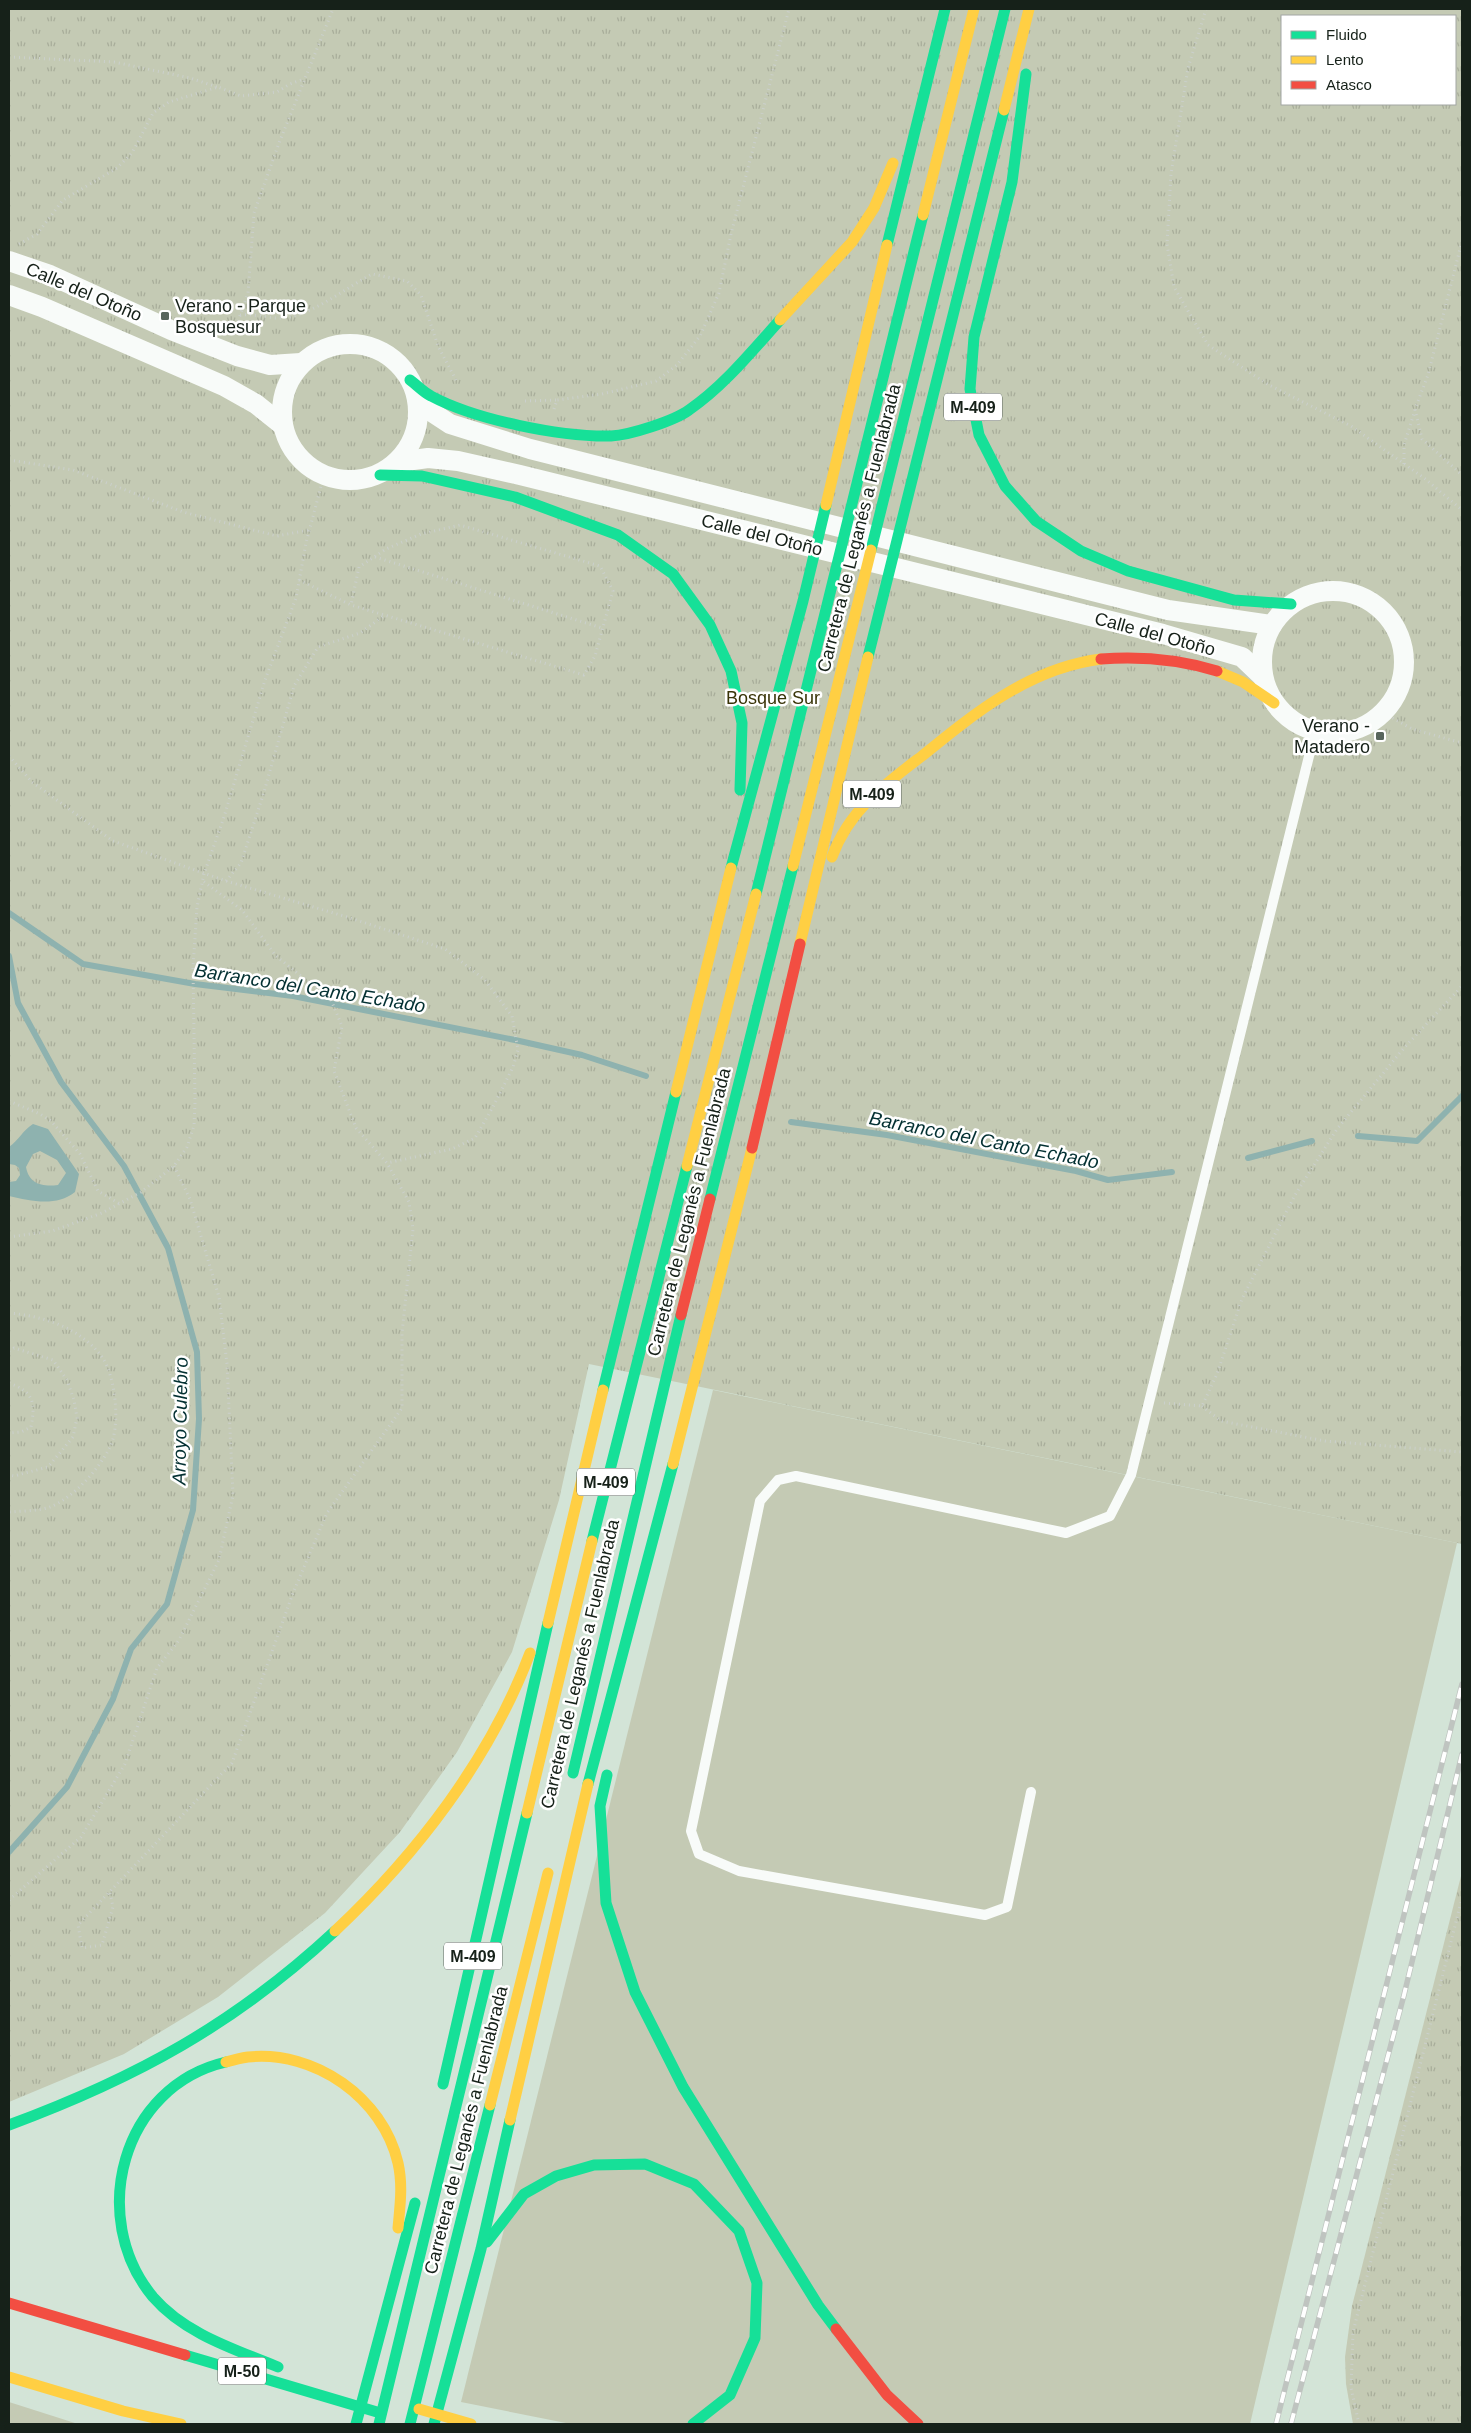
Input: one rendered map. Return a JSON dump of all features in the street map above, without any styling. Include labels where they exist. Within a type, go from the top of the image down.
[{"type":"highway","name":"M-409","points":[[441,2095],[534,1691],[563,1555],[737,842],[803,602],[916,120],[945,9]]},
{"type":"highway","name":"Carretera de Leganés a Fuenlabrada","points":[[379,2424],[396,2360],[614,1448],[733,987],[974,9]]},
{"type":"highway","name":"Carretera de Leganés a Fuenlabrada","points":[[570,1781],[647,1453],[1006,9]]},
{"type":"highway","name":"M-409","points":[[434,2424],[482,2250],[582,1806],[673,1466],[734,1223],[877,620],[1029,9]]},
{"type":"highway","name":"M-409","points":[[1037,9],[1028,55],[1012,182],[974,337],[970,389],[979,435],[1005,486],[1011,493],[1036,521],[1081,551],[1128,571],[1234,600],[1291,604]]},
{"type":"highway","name":"M-409","points":[[410,380],[429,395],[452,406],[533,428],[578,435],[613,436],[660,424],[688,411],[711,392],[852,242],[874,208],[898,152],[916,120]]},
{"type":"highway","name":"M-409","points":[[380,475],[422,476],[515,497],[618,535],[673,574],[710,625],[731,671],[742,723],[737,842]]},
{"type":"highway","name":"M-409","points":[[734,1223],[835,848],[850,820],[873,794],[970,717],[1017,686],[1065,666],[1116,656],[1158,657],[1223,674],[1245,683],[1274,703]]},
{"type":"highway","points":[[623,1699],[673,1466]]},
{"type":"highway","points":[[9,2124],[57,2108],[172,2054],[268,1990],[356,1913],[395,1870],[432,1824],[467,1775],[502,1718],[528,1657],[563,1555]]},
{"type":"highway","points":[[608,1767],[600,1806],[606,1903],[635,1992],[684,2087],[818,2305],[887,2395],[918,2424]]},
{"type":"highway","name":"Carretera de Leganés a Fuenlabrada","points":[[410,2424],[552,1858]]},
{"type":"highway","points":[[66,2318],[283,2368],[202,2334],[172,2316],[143,2283],[133,2267],[125,2248],[118,2209],[121,2170],[134,2134],[150,2110],[181,2080],[219,2063],[240,2057],[280,2057],[320,2070],[350,2087],[366,2102],[388,2133],[400,2172],[401,2201],[398,2235],[374,2355]]},
{"type":"highway","points":[[482,2250],[524,2194],[556,2176],[594,2165],[645,2164],[694,2184],[739,2231],[757,2283],[755,2338],[730,2395],[693,2424]]},
{"type":"highway","points":[[356,2424],[418,2188]]},
{"type":"highway","name":"M-50","points":[[9,2302],[417,2424]]},
{"type":"highway","points":[[9,2376],[122,2411],[155,2424]]},
{"type":"highway","points":[[352,2389],[471,2424]]},
{"type":"highway","points":[[122,2411],[181,2424]]},
{"type":"street","name":"Calle del Otoño","points":[[11,254],[50,275],[170,330],[237,356],[270,365],[301,363]]},
{"type":"street","name":"Calle del Otoño","points":[[9,295],[42,307],[224,386],[256,404],[281,424]]},
{"type":"street","points":[[342,344],[372,347],[397,362],[410,380],[418,403],[418,419],[413,440],[398,462],[380,475],[336,480],[311,470],[289,446],[281,424],[281,401],[286,384],[301,363],[319,351],[342,344]]},
{"type":"street","name":"Calle del Otoño","points":[[418,403],[450,424],[530,449],[1168,610],[1272,625]]},
{"type":"street","name":"Calle del Otoño","points":[[398,462],[428,458],[458,461],[587,491],[1163,634],[1242,657],[1263,677]]},
{"type":"street","points":[[1329,591],[1360,596],[1386,613],[1400,636],[1404,652],[1402,682],[1384,713],[1356,730],[1315,732],[1290,719],[1274,703],[1263,677],[1263,648],[1272,625],[1291,604],[1329,591]]},
{"type":"lane","points":[[1031,1792],[1007,1907],[985,1915],[739,1871],[699,1854],[691,1830],[760,1501],[778,1480],[796,1476],[1066,1533],[1110,1516],[1132,1476],[1315,732]]},
{"type":"path","points":[[231,339],[238,327],[240,315],[248,294],[254,213],[279,142],[333,9]]},
{"type":"path","points":[[519,401],[557,400],[602,394],[656,381],[677,365],[700,336],[719,293],[731,234],[789,9]]},
{"type":"path","points":[[1206,9],[1188,68],[1171,174],[1167,244],[1174,287],[1208,345],[1269,385],[1351,426],[1404,464],[1462,510]]},
{"type":"path","points":[[9,57],[114,62],[190,78],[240,96],[277,92],[290,84],[305,79]]},
{"type":"path","points":[[11,254],[37,234],[63,200],[117,168],[132,153],[153,113],[169,102],[218,87]]},
{"type":"path","points":[[1404,464],[1404,445],[1428,375],[1462,241]]},
{"type":"path","points":[[240,315],[249,314],[288,318],[319,305],[372,274],[407,281],[421,295],[438,346],[456,382],[466,385]]},
{"type":"path","points":[[533,428],[554,409],[557,400]]},
{"type":"path","points":[[1415,409],[1422,439],[1462,475]]},
{"type":"path","points":[[9,460],[73,470],[183,512],[277,536],[309,530]]},
{"type":"path","points":[[9,1237],[52,1230],[102,1213],[120,1204],[154,1182],[174,1166],[188,1147],[194,1126],[193,968],[197,907],[204,874],[224,817],[265,680],[296,598],[309,530],[324,476]]},
{"type":"path","points":[[299,580],[351,605],[584,675],[595,656],[613,591],[600,566],[460,525],[421,534],[386,549],[359,567],[351,605]]},
{"type":"path","points":[[375,556],[602,628]]},
{"type":"path","points":[[226,882],[241,863],[264,792],[294,686],[318,647],[360,634],[385,615]]},
{"type":"path","points":[[1384,713],[1412,729],[1462,743]]},
{"type":"path","points":[[9,756],[32,782],[113,841],[226,882],[347,917],[446,949],[485,980],[512,1016],[518,1050],[494,1105],[475,1138],[452,1149],[387,1163]]},
{"type":"path","points":[[110,1893],[113,1907],[102,1945],[82,1948],[78,1925],[232,1763],[293,1592],[326,1513],[402,1408],[402,1332],[413,1229],[409,1202],[387,1163],[356,1128],[334,1071],[342,1026],[331,1000],[276,956],[242,910],[203,881]]},
{"type":"path","points":[[1202,1406],[1217,1374],[1242,1300],[1295,1195],[1337,1129],[1404,1048],[1462,986]]},
{"type":"path","points":[[9,1101],[40,1114],[51,1121],[80,1154],[98,1191],[120,1204]]},
{"type":"path","points":[[9,1900],[81,1837],[125,1764],[157,1668],[179,1640],[219,1560],[233,1495],[227,1364],[218,1297],[190,1199],[174,1166]]},
{"type":"path","points":[[9,1313],[32,1315],[60,1325],[88,1342],[103,1358],[113,1383],[116,1416],[110,1448],[88,1479],[51,1506],[9,1512]]},
{"type":"path","points":[[9,1350],[14,1348],[54,1360],[67,1380],[74,1400],[77,1418],[73,1437],[48,1467],[14,1476],[9,1475]]},
{"type":"path","points":[[9,1383],[25,1389],[30,1395],[34,1413],[31,1427],[21,1432],[9,1433]]},
{"type":"path","points":[[1149,1402],[1202,1406],[1221,1421],[1324,1442],[1462,1452]]},
{"type":"path","points":[[1359,2424],[1351,2388],[1353,2332],[1462,1898]]},
{"type":"green space","name":"Bosque Sur","points":[[9,9],[1462,9],[1462,1544],[589,1364],[559,1500],[512,1652],[457,1752],[400,1832],[325,1913],[218,1997],[124,2054],[9,2102]]},
{"type":"green space","points":[[713,1390],[1457,1543],[1250,2424],[571,2424],[461,2402]]},
{"type":"green space","points":[[1462,1872],[1462,2424],[1353,2424],[1346,2384],[1345,2357],[1352,2306]]},
{"type":"green space","points":[[9,2402],[78,2424],[9,2424]]},
{"type":"water","points":[[33,1124],[48,1129],[79,1174],[75,1192],[68,1197],[43,1202],[9,1196],[9,1182],[16,1181],[20,1175],[19,1168],[9,1164],[9,1147]],"holes":[[[40,1151],[57,1160],[66,1173],[58,1185],[42,1185],[33,1181],[30,1177],[26,1167],[33,1154]]]},
{"type":"waterway","name":"Barranco del Canto Echado","points":[[9,913],[83,964],[195,984],[293,996],[515,1040],[582,1055],[646,1076]]},
{"type":"waterway","name":"Arroyo Culebro","points":[[9,956],[18,1003],[61,1082],[124,1166],[168,1248],[197,1352],[199,1419],[193,1510],[167,1604],[131,1649],[113,1699],[67,1787],[9,1852]]},
{"type":"waterway","name":"Barranco del Canto Echado","points":[[1358,1136],[1417,1141],[1462,1096]]},
{"type":"waterway","name":"Barranco del Canto Echado","points":[[791,1122],[887,1135],[1076,1171],[1108,1180],[1172,1172]]},
{"type":"waterway","name":"Barranco del Canto Echado","points":[[1248,1158],[1312,1141]]},
{"type":"railway","points":[[1276,2424],[1462,1684]]},
{"type":"railway","points":[[1291,2424],[1404,1995],[1462,1754]]},
{"type":"traffic: fast","points":[[887,245],[945,9]]},
{"type":"traffic: fast","points":[[871,550],[1005,9]]},
{"type":"traffic: fast","points":[[1026,74],[1012,182],[974,337],[970,389],[979,435],[1005,486],[1036,521],[1081,551],[1128,571],[1234,600],[1291,604]]},
{"type":"traffic: fast","points":[[868,657],[1004,110]]},
{"type":"traffic: fast","points":[[756,894],[923,215]]},
{"type":"traffic: fast","points":[[410,380],[425,393],[471,413],[519,425],[568,434],[590,436],[619,435],[663,423],[702,401],[726,379],[780,320]]},
{"type":"traffic: fast","points":[[380,475],[422,476],[515,497],[618,535],[673,574],[710,625],[731,671],[742,723],[740,790]]},
{"type":"traffic: fast","points":[[731,868],[803,601],[826,505]]},
{"type":"traffic: fast","points":[[710,1199],[793,866]]},
{"type":"traffic: fast","points":[[603,1390],[676,1092]]},
{"type":"traffic: fast","points":[[592,1541],[687,1166]]},
{"type":"traffic: fast","points":[[573,1773],[681,1315]]},
{"type":"traffic: fast","points":[[588,1784],[673,1464]]},
{"type":"traffic: fast","points":[[443,2084],[548,1623]]},
{"type":"traffic: fast","points":[[607,1775],[600,1806],[606,1903],[635,1992],[683,2087],[818,2305],[836,2329]]},
{"type":"traffic: fast","points":[[379,2424],[527,1813]]},
{"type":"traffic: fast","points":[[9,2125],[99,2088],[182,2045],[260,1994],[335,1931]]},
{"type":"traffic: fast","points":[[226,2062],[190,2076],[161,2098],[140,2126],[126,2158],[120,2194],[122,2230],[133,2265],[153,2297],[166,2310],[195,2331],[228,2347],[278,2367]]},
{"type":"traffic: fast","points":[[410,2424],[490,2105]]},
{"type":"traffic: fast","points":[[434,2424],[481,2249],[510,2120]]},
{"type":"traffic: fast","points":[[487,2242],[524,2194],[556,2176],[594,2165],[645,2164],[694,2184],[739,2231],[757,2283],[755,2338],[730,2395],[693,2424]]},
{"type":"traffic: fast","points":[[356,2424],[415,2203]]},
{"type":"traffic: fast","points":[[185,2355],[377,2412]]},
{"type":"traffic: slow","points":[[923,215],[974,9]]},
{"type":"traffic: slow","points":[[1004,110],[1029,9]]},
{"type":"traffic: slow","points":[[780,320],[852,242],[874,208],[893,163]]},
{"type":"traffic: slow","points":[[826,505],[887,245]]},
{"type":"traffic: slow","points":[[793,866],[871,550]]},
{"type":"traffic: slow","points":[[800,944],[868,657]]},
{"type":"traffic: slow","points":[[832,857],[848,825],[881,788],[984,708],[1027,682],[1075,664],[1101,659]]},
{"type":"traffic: slow","points":[[1217,671],[1243,682],[1274,703]]},
{"type":"traffic: slow","points":[[676,1092],[731,868]]},
{"type":"traffic: slow","points":[[687,1166],[756,894]]},
{"type":"traffic: slow","points":[[673,1464],[752,1148]]},
{"type":"traffic: slow","points":[[548,1623],[603,1390]]},
{"type":"traffic: slow","points":[[527,1813],[592,1541]]},
{"type":"traffic: slow","points":[[335,1931],[394,1870],[448,1803],[494,1730],[514,1692],[530,1653]]},
{"type":"traffic: slow","points":[[510,2120],[588,1784]]},
{"type":"traffic: slow","points":[[490,2105],[548,1873]]},
{"type":"traffic: slow","points":[[226,2062],[248,2057],[273,2057],[298,2061],[321,2070],[342,2083],[362,2099],[378,2118],[390,2139],[398,2163],[401,2187],[398,2228]]},
{"type":"traffic: slow","points":[[9,2377],[123,2411],[181,2424]]},
{"type":"traffic: slow","points":[[419,2409],[471,2424]]},
{"type":"traffic: jam","points":[[1101,659],[1159,659],[1217,671]]},
{"type":"traffic: jam","points":[[752,1148],[800,944]]},
{"type":"traffic: jam","points":[[681,1315],[710,1199]]},
{"type":"traffic: jam","points":[[9,2303],[185,2355]]},
{"type":"traffic: jam","points":[[836,2329],[887,2395],[918,2424]]},
{"type":"place","name":"Verano - Parque Bosquesur","points":[[165,316]]},
{"type":"place","name":"Verano - Matadero","points":[[1380,736]]}]
